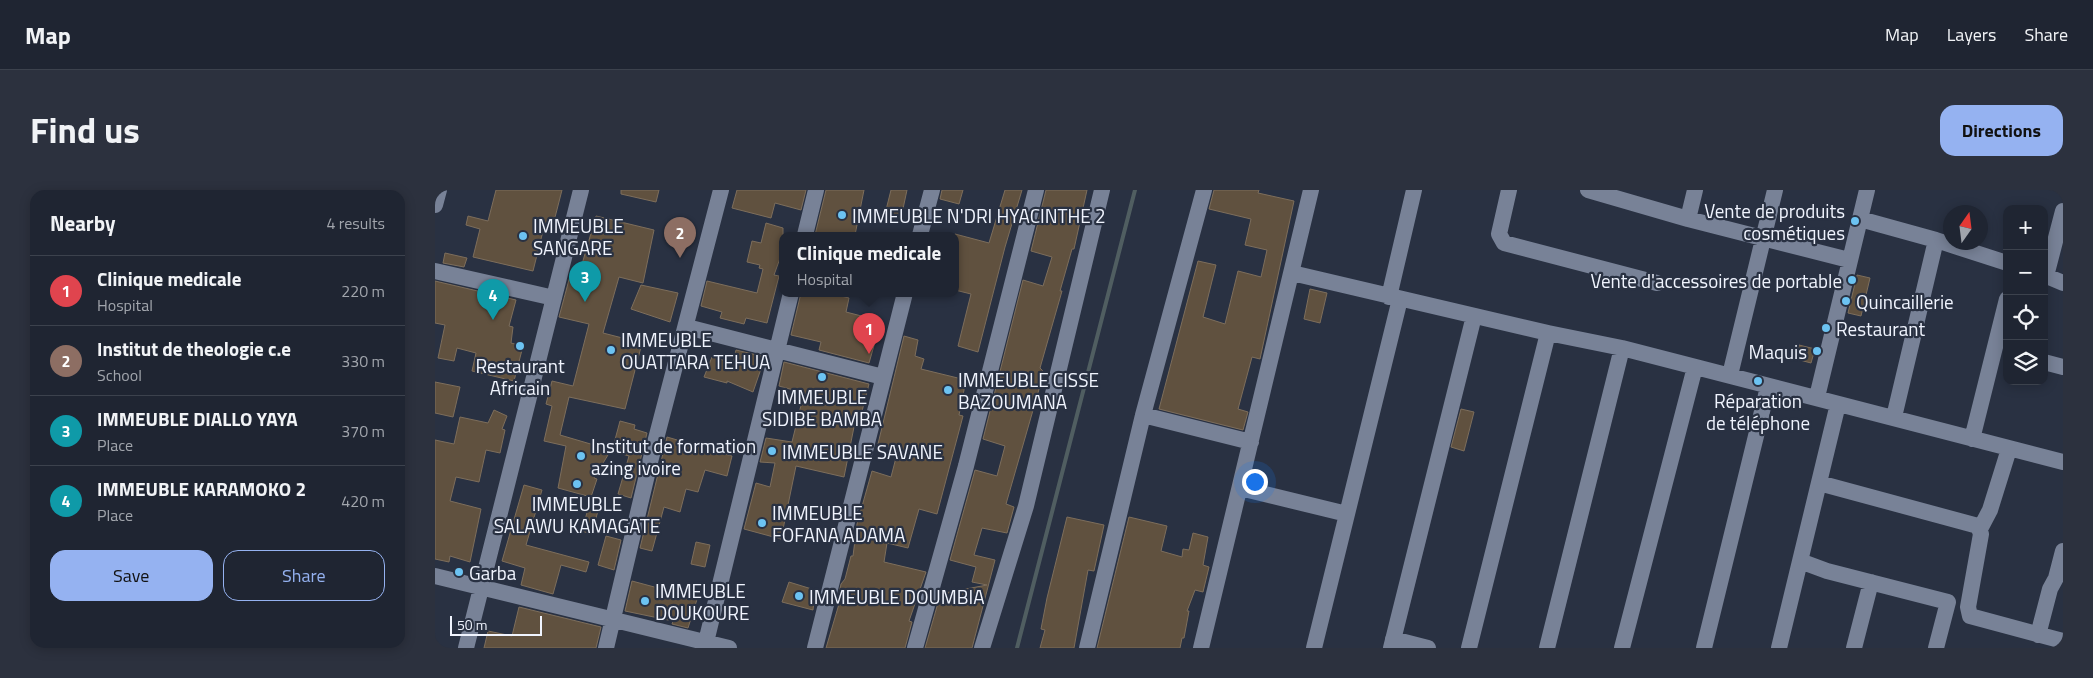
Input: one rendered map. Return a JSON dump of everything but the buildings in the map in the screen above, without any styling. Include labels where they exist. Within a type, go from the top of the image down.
[{"type":"street","points":[[435,205],[439,190]]},
{"type":"street","points":[[466,648],[581,190]]},
{"type":"street","points":[[606,648],[651,458],[687,327],[721,190]]},
{"type":"street","points":[[806,232],[816,190]]},
{"type":"street","points":[[921,232],[932,190]]},
{"type":"street","points":[[915,648],[966,466],[1036,190]]},
{"type":"street","points":[[982,648],[1025,506],[1102,190]]},
{"type":"street","points":[[1087,648],[1143,415],[1204,190]]},
{"type":"street","points":[[1201,648],[1311,190]]},
{"type":"street","points":[[1314,648],[1347,514],[1395,298],[1414,190]]},
{"type":"street","points":[[1509,190],[1499,234],[1504,243],[1657,283]]},
{"type":"street","points":[[1688,219],[1695,190]]},
{"type":"street","points":[[1730,375],[1775,190]]},
{"type":"street","points":[[1817,397],[1867,190]]},
{"type":"street","points":[[1594,191],[1688,219],[1849,260]]},
{"type":"street","points":[[2048,265],[2063,211]]},
{"type":"street","points":[[1860,219],[1936,240],[2003,262]]},
{"type":"street","points":[[1894,418],[1936,240]]},
{"type":"street","points":[[435,271],[554,298]]},
{"type":"street","points":[[1292,273],[1473,316],[1622,348],[2063,462]]},
{"type":"street","points":[[2048,277],[2063,283]]},
{"type":"street","points":[[706,642],[790,297]]},
{"type":"street","points":[[815,648],[904,297]]},
{"type":"street","points":[[1429,648],[1392,644],[1473,316]]},
{"type":"street","points":[[687,327],[883,377]]},
{"type":"street","points":[[1972,439],[2000,351],[2003,329]]},
{"type":"street","points":[[1469,648],[1548,333]]},
{"type":"street","points":[[1547,648],[1622,348]]},
{"type":"street","points":[[2048,363],[2063,368]]},
{"type":"street","points":[[1622,648],[1695,366]]},
{"type":"street","points":[[1704,648],[1768,387]]},
{"type":"street","points":[[1779,648],[1838,404]]},
{"type":"street","points":[[1143,415],[1251,442]]},
{"type":"street","points":[[2009,449],[1990,510],[1980,529],[1981,534],[1968,607],[1970,616],[2063,641]]},
{"type":"street","points":[[1819,483],[1975,524],[1980,529]]},
{"type":"street","points":[[1240,488],[1347,514]]},
{"type":"street","points":[[2038,635],[2050,589],[2056,578],[2063,551]]},
{"type":"street","points":[[1800,561],[1827,571],[1968,607]]},
{"type":"street","points":[[435,576],[729,648]]},
{"type":"street","points":[[1854,648],[1871,582]]},
{"type":"street","points":[[1936,648],[1948,602]]},
{"type":"waterway","points":[[1017,648],[1135,190]]},
{"type":"place","name":"IMMEUBLE N'DRI HYACINTHE 2","points":[[842,215]]},
{"type":"place","name":"Vente de produits cosmétiques","points":[[1855,221]]},
{"type":"place","name":"IMMEUBLE SANGARE","points":[[523,236]]},
{"type":"place","name":"Institut de theologie c.e","points":[[680,258]]},
{"type":"place","name":"Vente d'accessoires de portable","points":[[1852,280]]},
{"type":"place","name":"Quincaillerie","points":[[1846,301]]},
{"type":"place","name":"IMMEUBLE DIALLO YAYA","points":[[585,302]]},
{"type":"place","name":"IMMEUBLE KARAMOKO 2","points":[[493,320]]},
{"type":"place","name":"Restaurant","points":[[1826,328]]},
{"type":"place","name":"Restaurant Africain","points":[[520,346]]},
{"type":"place","name":"IMMEUBLE OUATTARA TEHUA","points":[[611,350]]},
{"type":"place","name":"Maquis","points":[[1817,351]]},
{"type":"place","name":"Clinique medicale","points":[[869,354]]},
{"type":"place","name":"IMMEUBLE SIDIBE BAMBA","points":[[822,377]]},
{"type":"place","name":"Réparation de téléphone","points":[[1758,381]]},
{"type":"place","name":"IMMEUBLE CISSE BAZOUMANA","points":[[948,390]]},
{"type":"place","name":"IMMEUBLE SAVANE","points":[[772,451]]},
{"type":"place","name":"Institut de formation azing ivoire","points":[[581,456]]},
{"type":"place","name":"IMMEUBLE SALAWU KAMAGATE","points":[[577,484]]},
{"type":"place","name":"IMMEUBLE FOFANA ADAMA","points":[[762,523]]},
{"type":"place","name":"Garba","points":[[459,572]]},
{"type":"place","name":"IMMEUBLE DOUMBIA","points":[[799,596]]},
{"type":"place","name":"IMMEUBLE DOUKOURE","points":[[645,601]]}]
